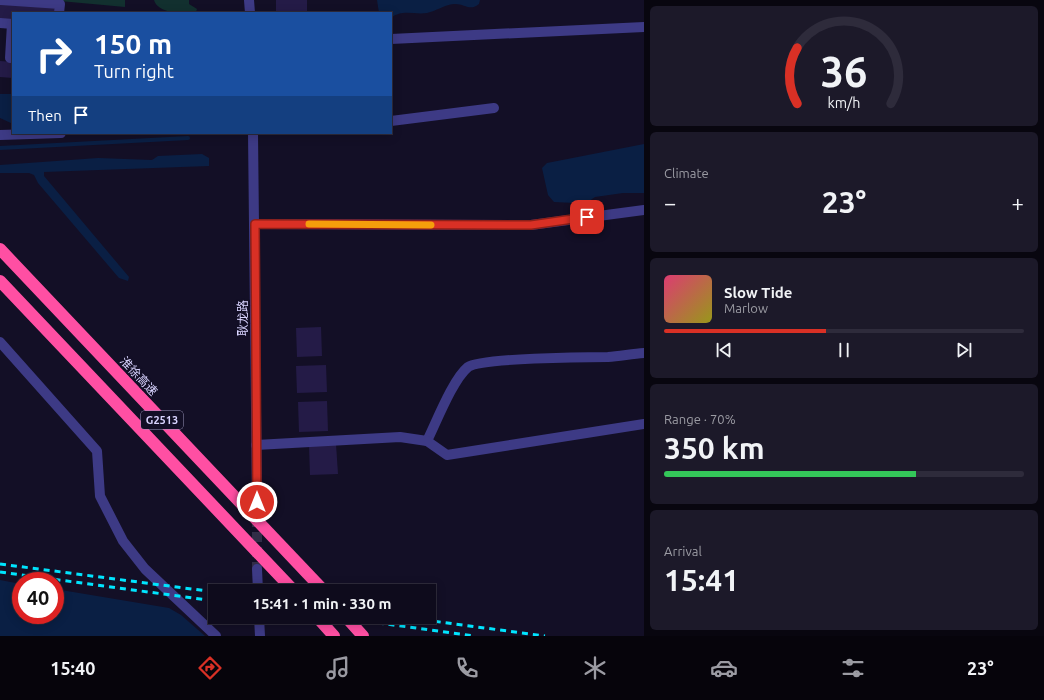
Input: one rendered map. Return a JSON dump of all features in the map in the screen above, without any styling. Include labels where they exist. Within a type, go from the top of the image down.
[{"type":"highway","name":"淮徐高速","points":[[0,249],[317,584]]},
{"type":"highway","name":"G2513","points":[[0,281],[287,584]]},
{"type":"highway","points":[[323,624],[334,636]]},
{"type":"highway","points":[[352,624],[363,636]]},
{"type":"street","points":[[1,0],[36,1],[60,4],[59,12]]},
{"type":"street","points":[[249,0],[250,12]]},
{"type":"street","points":[[0,23],[12,24],[8,58]]},
{"type":"street","points":[[392,39],[644,27]]},
{"type":"street","points":[[392,121],[494,108]]},
{"type":"street","points":[[0,135],[30,134]]},
{"type":"street","name":"耿龙路","points":[[253,134],[257,502]]},
{"type":"street","points":[[255,224],[531,225],[644,210]]},
{"type":"street","points":[[0,342],[97,451],[100,496],[123,541],[145,569],[216,636]]},
{"type":"street","points":[[427,441],[460,375],[470,366],[495,362],[575,356],[644,354]]},
{"type":"street","points":[[256,445],[400,437],[427,441],[447,455],[644,424]]},
{"type":"street","points":[[257,569],[258,584]]},
{"type":"street","points":[[259,624],[260,636]]},
{"type":"green space","points":[[49,0],[125,0],[125,7]]},
{"type":"green space","points":[[154,0],[189,0],[189,4],[197,9],[196,12],[172,12],[156,5]]},
{"type":"water","points":[[377,0],[480,0],[479,4],[473,7],[454,4],[427,13],[404,13],[392,17],[392,12],[379,12]]},
{"type":"water","points":[[0,94],[12,94],[12,124],[0,118]]},
{"type":"water","points":[[644,144],[644,193],[623,193],[595,197],[589,201],[575,203],[554,202],[548,195],[542,168],[547,163]]},
{"type":"water","points":[[202,154],[209,158],[209,166],[44,172],[44,176],[129,277],[128,281],[119,278],[38,183],[34,175],[29,173],[0,173],[0,165],[98,158],[152,160],[158,156]]},
{"type":"water","points":[[0,580],[12,582],[12,624],[64,624],[64,590],[169,608],[181,615],[205,636],[0,636]]},
{"type":"building","points":[[276,0],[307,0],[307,12],[276,12]]},
{"type":"building","points":[[0,3],[56,8],[55,12],[12,12],[12,20],[0,19]]},
{"type":"building","points":[[0,61],[12,62],[12,78],[0,77]]},
{"type":"building","points":[[321,327],[322,356],[297,357],[296,328]]},
{"type":"building","points":[[326,365],[327,392],[297,393],[296,366]]},
{"type":"building","points":[[327,401],[328,431],[299,432],[298,402]]},
{"type":"building","points":[[336,444],[338,474],[310,475],[309,446]]},
{"type":"waterway","points":[[0,148],[188,138]]},
{"type":"tunnel","points":[[257,502],[257,569]]},
{"type":"railway","points":[[0,564],[208,591]]},
{"type":"railway","points":[[0,572],[208,600]]},
{"type":"railway","points":[[436,622],[545,636]]},
{"type":"railway","points":[[386,624],[475,636]]},
{"type":"slow traffic","points":[[309,224],[431,225]]},
{"type":"route","points":[[257,502],[255,224],[531,225],[587,217]]}]
